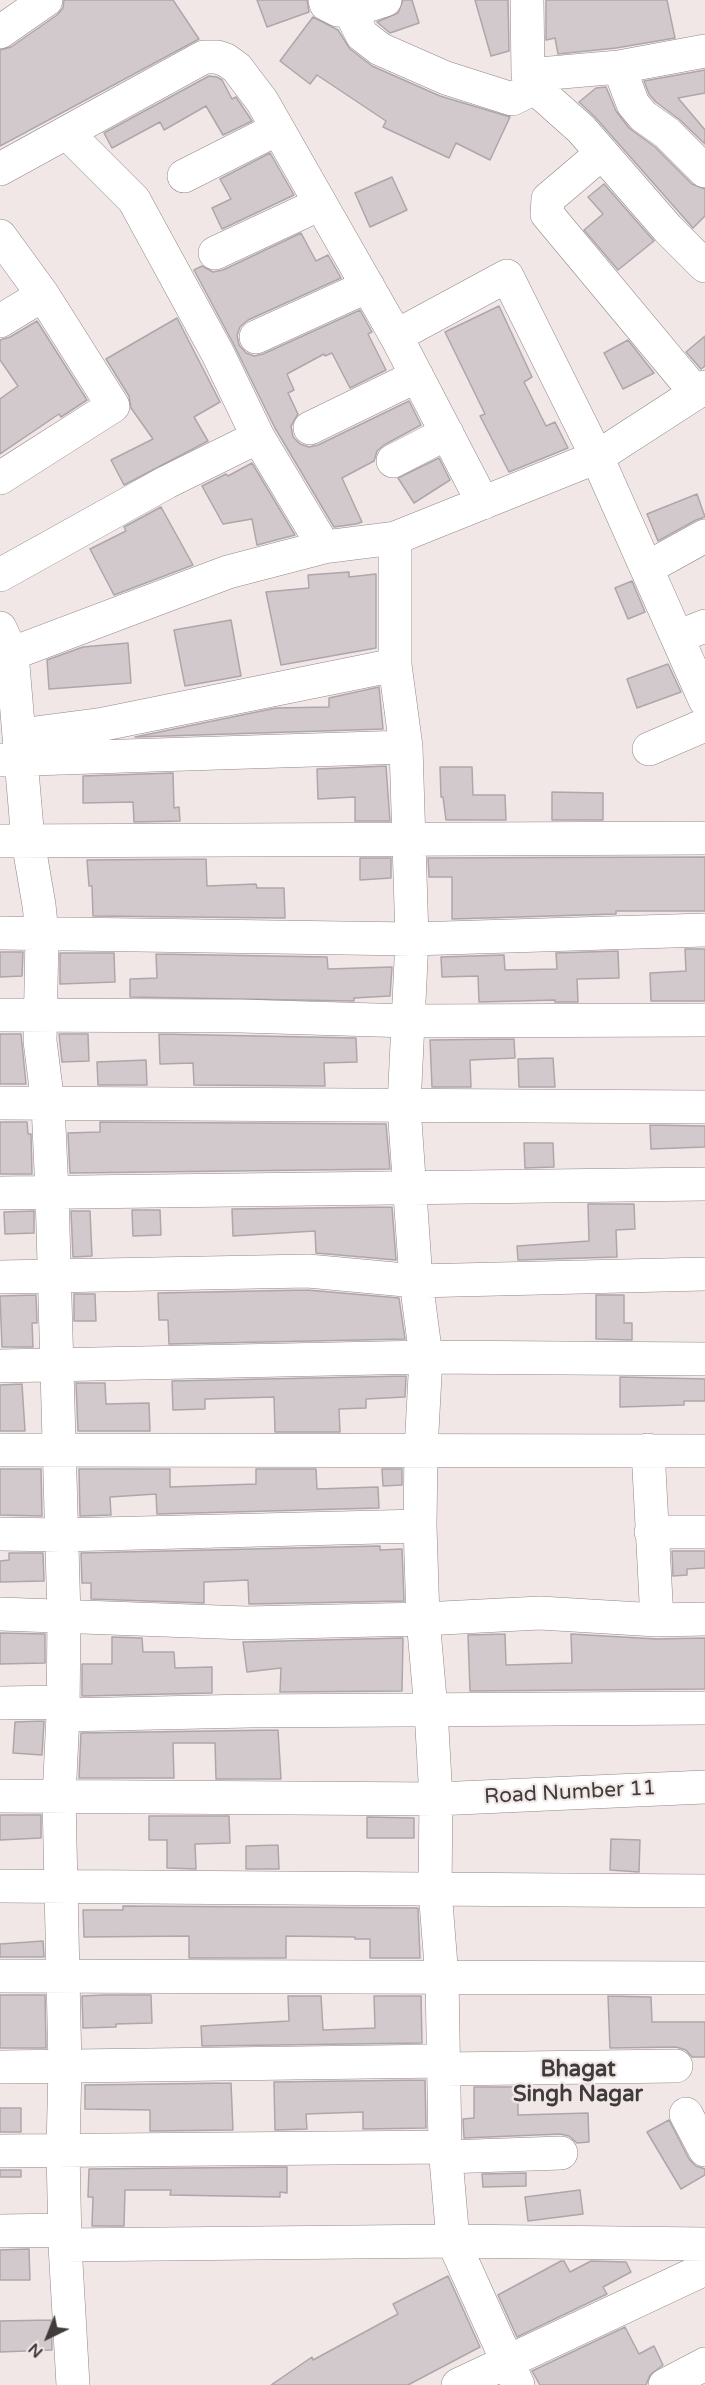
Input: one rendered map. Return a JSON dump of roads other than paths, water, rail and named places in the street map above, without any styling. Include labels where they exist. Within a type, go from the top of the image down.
[{"type":"street","points":[[0,32],[46,0]]},
{"type":"street","points":[[338,5],[385,0]]},
{"type":"street","points":[[527,0],[532,81],[580,129],[668,229],[705,266]]},
{"type":"street","points":[[338,5],[362,35],[380,50],[446,78],[512,99],[532,81],[705,51]]},
{"type":"street","points":[[0,169],[68,134],[204,57],[217,57],[237,68],[262,102],[368,286],[483,503]]},
{"type":"street","points":[[619,67],[633,104],[643,116],[667,133],[705,171]]},
{"type":"street","points":[[184,176],[278,129]]},
{"type":"street","points":[[68,134],[134,200],[218,354],[258,437],[324,547]]},
{"type":"street","points":[[74,2385],[65,2237],[63,2149],[65,2067],[59,1798],[64,1617],[52,1192],[48,1104],[40,1041],[42,934],[39,905],[14,841],[14,752],[4,647],[228,572],[324,547],[395,538],[597,457],[701,390],[547,214],[548,199],[602,153]]},
{"type":"street","points":[[215,253],[320,204]]},
{"type":"street","points":[[0,236],[43,295],[113,406],[0,478]]},
{"type":"street","points":[[396,336],[507,276],[597,457],[647,568],[691,631],[705,700]]},
{"type":"street","points":[[256,337],[368,286]]},
{"type":"street","points":[[0,321],[43,295]]},
{"type":"street","points":[[310,428],[417,376]]},
{"type":"street","points":[[393,460],[447,433]]},
{"type":"street","points":[[0,575],[167,482],[258,437]]},
{"type":"street","points":[[647,568],[705,536]]},
{"type":"street","points":[[395,538],[395,665],[406,747],[412,939],[410,1021],[404,1106],[416,1281],[426,1358],[420,1526],[423,1619],[436,1799],[435,1890],[442,1978],[446,2152],[453,2241],[513,2373]]},
{"type":"street","points":[[14,752],[104,724],[395,665]]},
{"type":"street","points":[[649,749],[705,725]]},
{"type":"street","points":[[14,752],[406,747]]},
{"type":"street","points":[[14,841],[705,838]]},
{"type":"street","points":[[0,933],[412,939],[705,930]]},
{"type":"street","points":[[0,1015],[241,1016],[410,1021],[705,1020]]},
{"type":"street","points":[[0,1103],[705,1107]]},
{"type":"street","points":[[0,1193],[705,1184]]},
{"type":"street","points":[[0,1277],[308,1270],[416,1281],[705,1274]]},
{"type":"street","points":[[0,1366],[426,1358],[705,1359]]},
{"type":"street","points":[[0,1450],[705,1451]]},
{"type":"street","points":[[648,1450],[657,1620]]},
{"type":"street","points":[[0,1534],[61,1535],[420,1526]]},
{"type":"street","points":[[651,1532],[705,1532]]},
{"type":"street","points":[[0,1614],[246,1623],[423,1619],[540,1613],[657,1620],[705,1619]]},
{"type":"street","points":[[0,1703],[63,1708],[431,1710],[705,1708]]},
{"type":"street","name":"Road Number 11","points":[[0,1796],[436,1799],[705,1787]]},
{"type":"street","points":[[0,1886],[705,1891]]},
{"type":"street","points":[[0,1976],[705,1978]]},
{"type":"street","points":[[0,2067],[676,2066]]},
{"type":"street","points":[[686,2114],[705,2150]]},
{"type":"street","points":[[0,2151],[63,2149],[561,2153]]},
{"type":"street","points":[[0,2231],[65,2237],[705,2244]]},
{"type":"street","points":[[458,2385],[513,2373],[705,2269]]},
{"type":"street","points":[[665,2385],[705,2364]]},
{"type":"district","name":"Bhagat Singh Nagar","points":[[578,2082]]}]
